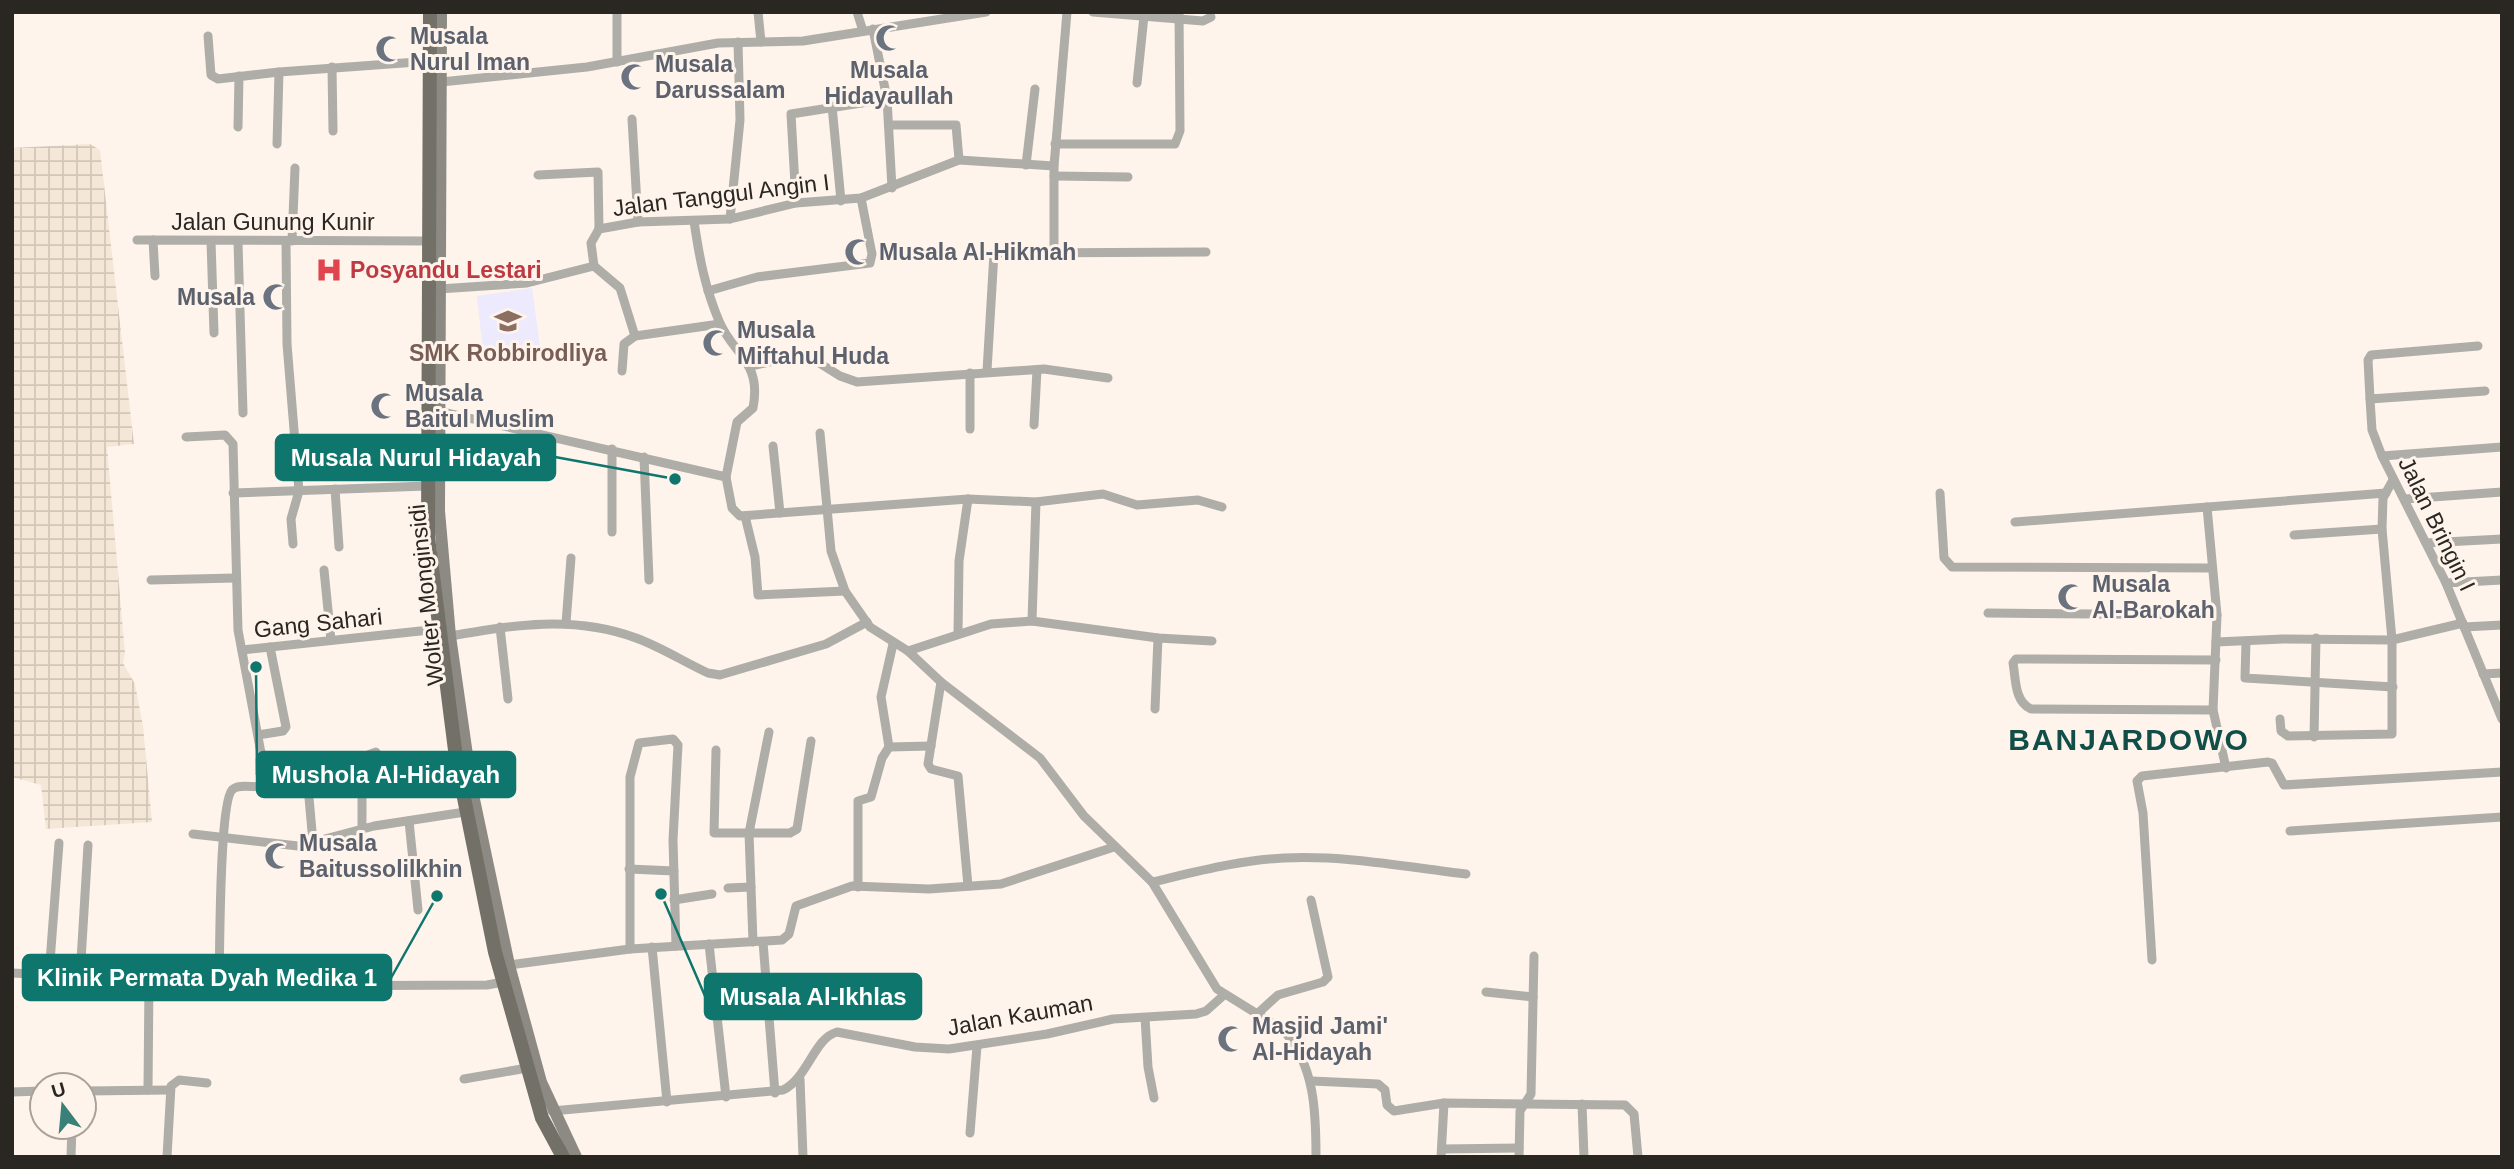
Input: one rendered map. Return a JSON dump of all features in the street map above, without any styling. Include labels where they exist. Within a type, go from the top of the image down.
[{"type":"main road","name":"Wolter Monginsidi","points":[[430,12],[434,52],[441,82],[439,511],[445,632],[465,812],[503,982],[527,1068],[542,1118],[563,1157]]},
{"type":"main road","name":"Wolter Monginsidi","points":[[441,12],[434,52],[428,241],[428,537],[472,790],[509,965],[541,1082],[552,1111],[576,1157]]},
{"type":"street","points":[[617,12],[617,62]]},
{"type":"street","points":[[758,12],[761,42]]},
{"type":"street","points":[[857,12],[863,30]]},
{"type":"street","points":[[441,82],[617,62],[718,43],[803,41],[926,17],[986,12]]},
{"type":"street","points":[[1054,254],[1055,144],[1068,12]]},
{"type":"street","points":[[1093,12],[1179,16],[1203,21],[1211,17]]},
{"type":"street","points":[[1137,83],[1144,16]]},
{"type":"street","points":[[1055,144],[1175,144],[1180,131],[1179,16]]},
{"type":"street","points":[[873,29],[887,99],[892,188]]},
{"type":"street","points":[[208,36],[214,78],[332,67],[434,52]]},
{"type":"street","points":[[730,219],[740,120],[738,42]]},
{"type":"street","points":[[332,67],[333,131]]},
{"type":"street","points":[[277,144],[279,72]]},
{"type":"street","points":[[238,127],[239,76]]},
{"type":"street","points":[[1026,165],[1035,89]]},
{"type":"street","points":[[796,203],[790,114],[887,99]]},
{"type":"street","points":[[832,106],[841,201]]},
{"type":"street","points":[[632,119],[638,222]]},
{"type":"street","points":[[889,125],[956,125],[959,160],[1128,177]]},
{"type":"street","name":"Jalan Tanggul Angin I","points":[[594,267],[591,243],[599,229],[638,222],[730,219],[796,203],[861,198],[959,160]]},
{"type":"street","points":[[293,544],[291,519],[299,491],[287,344],[289,241],[295,169]]},
{"type":"street","points":[[538,175],[598,172],[599,229]]},
{"type":"street","points":[[708,291],[757,276],[870,263],[872,254],[861,198]]},
{"type":"street","points":[[694,221],[701,271],[720,324],[751,366],[753,408],[737,422],[726,477],[735,513],[745,516],[829,507],[968,499],[1036,502],[1103,495],[1137,505],[1198,500],[1222,507]]},
{"type":"street","points":[[136,240],[153,240]]},
{"type":"street","name":"Jalan Gunung Kunir","points":[[155,276],[153,240],[428,241]]},
{"type":"street","points":[[211,241],[214,333]]},
{"type":"street","points":[[238,242],[243,413]]},
{"type":"street","points":[[987,371],[994,253],[1206,251]]},
{"type":"street","points":[[439,289],[527,283],[594,267],[620,288],[635,335]]},
{"type":"street","points":[[622,371],[624,344],[635,335],[720,324]]},
{"type":"street","points":[[2382,456],[2372,430],[2368,360],[2371,355],[2478,346]]},
{"type":"street","points":[[751,366],[805,354],[840,376],[857,382],[987,371],[1037,370],[1108,378]]},
{"type":"street","points":[[1034,425],[1037,370]]},
{"type":"street","points":[[970,373],[970,429]]},
{"type":"street","points":[[2370,399],[2485,391]]},
{"type":"street","points":[[438,411],[726,477]]},
{"type":"street","points":[[820,433],[831,551],[845,591],[867,622],[1040,758],[1084,816],[1152,882],[1217,989],[1291,1038],[1312,1081],[1316,1157]]},
{"type":"street","points":[[186,437],[225,435],[233,444],[235,578],[242,650],[267,787]]},
{"type":"street","points":[[772,446],[780,513]]},
{"type":"street","name":"Jalan Bringin I","points":[[2501,715],[2460,626],[2446,583],[2382,456],[2502,447]]},
{"type":"street","points":[[612,449],[612,533]]},
{"type":"street","points":[[644,457],[649,580]]},
{"type":"street","points":[[2280,719],[2282,734],[2314,737],[2391,734],[2392,640],[2382,501],[2393,480]]},
{"type":"street","points":[[233,493],[427,486]]},
{"type":"street","points":[[335,489],[339,547]]},
{"type":"street","points":[[2015,522],[2386,492]]},
{"type":"street","points":[[2404,499],[2502,492]]},
{"type":"street","points":[[1940,493],[1944,558],[1952,567],[2211,568]]},
{"type":"street","points":[[958,634],[959,561],[968,499]]},
{"type":"street","points":[[1032,621],[1036,502]]},
{"type":"street","points":[[2207,507],[2217,615],[2213,710],[2226,768]]},
{"type":"street","points":[[745,516],[755,557],[758,595],[845,591]]},
{"type":"street","points":[[2294,536],[2382,529]]},
{"type":"street","points":[[2426,543],[2502,539]]},
{"type":"street","points":[[566,623],[571,558]]},
{"type":"street","points":[[324,570],[331,640]]},
{"type":"street","points":[[151,580],[235,578]]},
{"type":"street","points":[[2446,583],[2502,580]]},
{"type":"street","points":[[1988,612],[2217,615]]},
{"type":"street","points":[[908,652],[958,634],[1000,623],[1032,621],[1158,638],[1212,641]]},
{"type":"street","name":"Gang Sahari","points":[[242,650],[331,640],[566,623],[595,626],[637,638],[708,673],[720,674],[826,644],[867,622]]},
{"type":"street","points":[[2216,642],[2316,638],[2392,640],[2460,626],[2502,625]]},
{"type":"street","points":[[500,627],[508,699]]},
{"type":"street","points":[[1155,709],[1158,638]]},
{"type":"street","points":[[2314,737],[2316,638]]},
{"type":"street","points":[[2246,641],[2245,678],[2393,687]]},
{"type":"street","points":[[858,887],[858,801],[871,797],[882,758],[889,747],[881,697],[893,644]]},
{"type":"street","points":[[258,735],[283,731],[286,727],[271,647]]},
{"type":"street","points":[[2213,710],[2031,709],[2018,696],[2013,663],[2016,659],[2117,657],[2216,660]]},
{"type":"street","points":[[2483,674],[2502,673]]},
{"type":"street","points":[[941,682],[929,767],[958,778],[968,886]]},
{"type":"street","points":[[769,732],[749,833],[751,887],[775,1093]]},
{"type":"street","points":[[630,949],[630,777],[638,746],[642,741],[673,739],[678,744],[674,871],[676,946]]},
{"type":"street","points":[[716,750],[714,833],[790,833],[797,829],[811,741]]},
{"type":"street","points":[[889,747],[931,746]]},
{"type":"street","points":[[362,828],[362,764],[368,755],[376,752]]},
{"type":"street","points":[[2152,960],[2138,779],[2147,775],[2272,763],[2284,785],[2502,772]]},
{"type":"street","points":[[219,984],[223,837],[232,791],[237,787],[308,786],[313,843]]},
{"type":"street","points":[[193,834],[288,845],[313,843],[362,828],[465,812]]},
{"type":"street","points":[[2290,831],[2502,817]]},
{"type":"street","points":[[409,821],[418,910]]},
{"type":"street","points":[[49,975],[59,843]]},
{"type":"street","points":[[80,977],[88,845]]},
{"type":"street","points":[[509,965],[630,949],[758,942],[788,936],[796,906],[848,887],[929,890],[1001,884],[1114,847]]},
{"type":"street","points":[[1152,882],[1246,861],[1284,858],[1340,858],[1466,874]]},
{"type":"street","points":[[629,869],[674,871]]},
{"type":"street","points":[[728,888],[751,887]]},
{"type":"street","points":[[674,900],[712,894]]},
{"type":"street","points":[[1256,1014],[1278,995],[1323,982],[1328,977],[1311,900]]},
{"type":"street","points":[[709,944],[726,1097]]},
{"type":"street","points":[[652,947],[667,1102]]},
{"type":"street","points":[[1444,1103],[1442,1153],[1519,1152],[1520,1111],[1531,1094],[1534,956]]},
{"type":"street","points":[[12,973],[219,984],[487,985],[503,982]]},
{"type":"street","points":[[148,1090],[149,981]]},
{"type":"street","points":[[1486,992],[1533,996]]},
{"type":"street","name":"Jalan Kauman","points":[[552,1111],[775,1093],[800,1079],[825,1039],[837,1032],[922,1047],[977,1046],[1112,1019],[1206,1011],[1224,995]]},
{"type":"street","points":[[1145,1018],[1148,1068],[1154,1098]]},
{"type":"street","points":[[971,1133],[977,1046]]},
{"type":"street","points":[[464,1079],[527,1068]]},
{"type":"street","points":[[800,1079],[803,1157]]},
{"type":"street","points":[[167,1157],[170,1090],[173,1083],[179,1080],[207,1083]]},
{"type":"street","points":[[1312,1081],[1378,1084],[1385,1090],[1387,1105],[1394,1111],[1444,1103],[1625,1105],[1631,1109],[1638,1157]]},
{"type":"street","points":[[98,1091],[170,1090]]},
{"type":"street","points":[[1582,1104],[1584,1157]]},
{"type":"shaded area","points":[[90,144],[100,150],[134,444],[107,447],[125,653],[123,663],[135,684],[143,726],[152,822],[46,829],[41,785],[12,777],[12,148]]},
{"type":"shaded area","name":"SMK Robbirodliya","points":[[532,288],[540,347],[483,352],[477,296]]},
{"type":"place","name":"Musala Hidayaullah","points":[[889,38]]},
{"type":"place","name":"Musala Nurul Iman","points":[[389,49]]},
{"type":"place","name":"Musala Darussalam","points":[[634,77]]},
{"type":"place","name":"Musala Al-Hikmah","points":[[858,252]]},
{"type":"place","name":"Posyandu Lestari","points":[[329,270]]},
{"type":"place","name":"Musala","points":[[276,297]]},
{"type":"place","name":"SMK Robbirodliya","points":[[508,321]]},
{"type":"place","name":"Musala Miftahul Huda","points":[[716,343]]},
{"type":"place","name":"Musala Baitul Muslim","points":[[384,406]]},
{"type":"place","name":"Musala Nurul Hidayah","points":[[675,479]]},
{"type":"place","name":"Musala Al-Barokah","points":[[2071,597]]},
{"type":"place","name":"Mushola Al-Hidayah","points":[[256,667]]},
{"type":"place","name":"Musala Baitussolilkhin","points":[[278,856]]},
{"type":"place","name":"Musala Al-Ikhlas","points":[[661,894]]},
{"type":"place","name":"Klinik Permata Dyah Medika 1","points":[[437,896]]},
{"type":"place","name":"Masjid Jami' Al-Hidayah","points":[[1231,1039]]},
{"type":"district","name":"BANJARDOWO","points":[[2129,739]]}]
